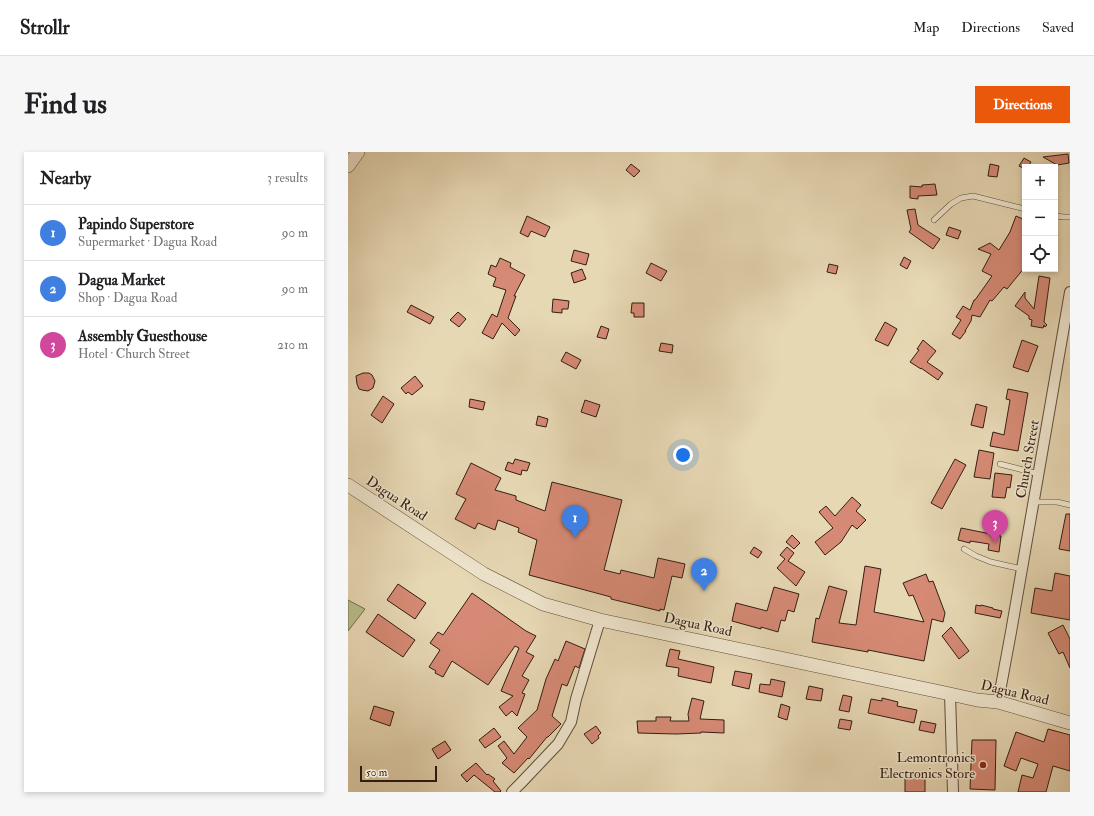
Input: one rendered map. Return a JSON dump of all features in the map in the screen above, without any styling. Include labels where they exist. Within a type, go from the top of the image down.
[{"type":"street","points":[[348,166],[358,152]]},
{"type":"street","name":"Church Street","points":[[998,702],[1070,292]]},
{"type":"street","name":"Dagua Road","points":[[348,485],[484,574],[543,604],[600,620],[977,700],[998,702],[1070,723]]},
{"type":"street","points":[[512,792],[558,744],[571,722],[576,699],[600,620]]},
{"type":"street","points":[[950,694],[953,792]]},
{"type":"lane","points":[[934,220],[951,204],[962,198],[973,196],[1022,208]]},
{"type":"lane","points":[[1058,217],[1070,217]]},
{"type":"lane","points":[[1000,464],[1039,474]]},
{"type":"lane","points":[[1034,502],[1057,502],[1070,505]]},
{"type":"lane","points":[[964,549],[991,562],[1022,569]]},
{"type":"green space","points":[[348,600],[365,609],[348,631]]},
{"type":"building","points":[[1068,154],[1069,163],[1058,165],[1043,157]]},
{"type":"building","points":[[1024,158],[1031,162],[1030,164],[1022,164],[1022,168],[1019,166]]},
{"type":"building","points":[[631,164],[640,171],[634,177],[626,170]]},
{"type":"building","points":[[990,164],[999,166],[997,177],[988,176]]},
{"type":"building","points":[[935,184],[937,195],[918,196],[918,199],[910,198],[910,186],[922,187],[922,185]]},
{"type":"building","points":[[915,209],[918,225],[940,239],[933,249],[909,232],[911,229],[907,210]]},
{"type":"building","points":[[527,216],[550,227],[545,237],[531,231],[528,237],[520,233]]},
{"type":"building","points":[[1016,216],[1022,219],[1022,271],[1007,289],[1004,287],[992,301],[990,300],[980,317],[972,315],[966,331],[960,339],[952,334],[961,320],[956,317],[963,306],[970,310],[974,300],[992,276],[982,271],[991,254],[978,249],[990,243],[999,250],[1010,232]]},
{"type":"building","points":[[949,227],[961,231],[958,239],[946,235]]},
{"type":"building","points":[[574,250],[589,254],[586,265],[571,261]]},
{"type":"building","points":[[904,257],[911,261],[907,269],[900,265]]},
{"type":"building","points":[[500,258],[511,263],[510,267],[525,275],[514,296],[516,296],[508,318],[520,330],[515,336],[502,323],[493,339],[482,333],[492,314],[497,317],[506,290],[493,286],[496,278],[488,274],[491,265],[496,267]]},
{"type":"building","points":[[651,263],[667,271],[661,281],[646,273]]},
{"type":"building","points":[[829,264],[838,266],[836,274],[827,272]]},
{"type":"building","points":[[582,269],[586,279],[574,283],[571,273]]},
{"type":"building","points":[[1039,276],[1050,278],[1044,322],[1047,325],[1045,327],[1044,325],[1043,328],[1031,326],[1032,320],[1029,319],[1029,316],[1015,306],[1025,292],[1025,298],[1034,309]]},
{"type":"building","points":[[553,299],[569,301],[568,309],[562,309],[562,313],[552,312]]},
{"type":"building","points":[[632,303],[644,303],[644,317],[634,317],[634,313],[631,313]]},
{"type":"building","points":[[411,305],[434,317],[430,324],[407,312]]},
{"type":"building","points":[[458,312],[466,319],[459,327],[450,320]]},
{"type":"building","points":[[885,322],[897,329],[888,346],[875,340]]},
{"type":"building","points":[[601,326],[609,329],[606,339],[597,337]]},
{"type":"building","points":[[923,340],[936,351],[927,362],[943,373],[938,380],[910,362],[919,350],[917,349]]},
{"type":"building","points":[[1022,340],[1038,346],[1028,372],[1013,367]]},
{"type":"building","points":[[661,343],[673,345],[672,353],[659,351]]},
{"type":"building","points":[[566,352],[581,360],[576,369],[561,361]]},
{"type":"building","points":[[363,373],[369,373],[372,375],[375,381],[373,388],[368,391],[359,389],[357,384],[356,376]]},
{"type":"building","points":[[415,376],[423,386],[412,395],[408,392],[406,394],[401,388]]},
{"type":"building","points":[[1008,389],[1028,393],[1018,451],[990,446],[993,432],[1004,435],[1010,400],[1006,399]]},
{"type":"building","points":[[383,396],[394,404],[382,423],[371,415]]},
{"type":"building","points":[[470,399],[485,402],[483,410],[469,407]]},
{"type":"building","points":[[585,400],[600,405],[596,417],[581,412]]},
{"type":"building","points":[[976,404],[987,407],[983,428],[971,425]]},
{"type":"building","points":[[538,416],[548,419],[546,427],[536,425]]},
{"type":"building","points":[[979,450],[994,453],[990,479],[974,477]]},
{"type":"building","points":[[515,459],[530,463],[527,471],[522,470],[521,475],[505,470],[508,462],[513,464]]},
{"type":"building","points":[[955,459],[966,465],[942,509],[931,503]]},
{"type":"building","points":[[471,463],[501,478],[495,490],[516,496],[516,500],[545,511],[552,482],[622,500],[604,570],[620,574],[621,570],[654,578],[658,558],[685,564],[682,578],[672,576],[664,610],[660,609],[660,611],[611,599],[611,597],[529,575],[537,540],[518,532],[519,528],[498,520],[495,530],[478,523],[475,529],[455,519],[466,499],[456,494]]},
{"type":"building","points":[[995,473],[1012,475],[1010,488],[1007,487],[1005,498],[992,497]]},
{"type":"building","points":[[852,497],[861,505],[856,511],[866,520],[857,529],[852,525],[841,542],[825,555],[815,542],[833,528],[819,512],[826,506],[835,516]]},
{"type":"building","points":[[1066,514],[1070,514],[1070,551],[1059,549]]},
{"type":"building","points":[[961,528],[1001,536],[999,552],[988,550],[989,544],[970,541],[970,543],[958,540]]},
{"type":"building","points":[[792,535],[800,543],[794,549],[786,542]]},
{"type":"building","points":[[754,547],[762,552],[758,558],[750,553]]},
{"type":"building","points":[[787,547],[794,553],[788,561],[805,572],[796,586],[777,568],[785,559],[780,555]]},
{"type":"building","points":[[865,566],[881,569],[874,612],[924,622],[913,595],[909,596],[903,583],[926,574],[929,582],[933,581],[945,613],[943,622],[932,619],[924,661],[868,650],[868,652],[812,642],[816,618],[819,619],[829,586],[847,591],[839,623],[856,625]]},
{"type":"building","points":[[1055,573],[1070,576],[1070,620],[1031,613],[1035,588],[1052,591]]},
{"type":"building","points":[[398,584],[426,603],[415,619],[387,600]]},
{"type":"building","points":[[774,587],[799,594],[794,612],[788,610],[785,621],[781,620],[778,632],[732,621],[736,603],[767,611]]},
{"type":"building","points":[[472,593],[526,631],[536,636],[526,652],[534,656],[522,676],[529,680],[522,693],[525,694],[517,716],[512,711],[506,716],[499,707],[513,696],[501,691],[519,648],[515,646],[488,685],[452,661],[443,677],[435,673],[436,671],[429,667],[440,650],[430,643],[438,632],[443,635]]},
{"type":"building","points":[[976,605],[1002,611],[1000,618],[975,613]]},
{"type":"building","points":[[378,614],[415,640],[403,657],[366,632]]},
{"type":"building","points":[[1063,625],[1070,639],[1070,668],[1063,652],[1059,654],[1048,633]]},
{"type":"building","points":[[951,627],[969,651],[959,659],[942,636]]},
{"type":"building","points":[[566,641],[585,649],[579,668],[575,666],[567,686],[562,684],[552,716],[561,724],[514,773],[502,763],[507,758],[498,746],[504,741],[514,754],[527,737],[518,728],[537,710],[546,679],[555,659],[558,661]]},
{"type":"building","points":[[670,649],[680,651],[678,659],[714,667],[711,683],[678,676],[679,668],[666,666]]},
{"type":"building","points":[[735,671],[752,674],[749,689],[732,685]]},
{"type":"building","points":[[771,679],[785,682],[782,697],[759,692],[760,684],[770,685]]},
{"type":"building","points":[[809,686],[823,689],[821,701],[806,699]]},
{"type":"building","points":[[843,695],[852,697],[849,712],[839,710]]},
{"type":"building","points":[[692,698],[704,701],[700,719],[724,720],[724,733],[638,733],[637,721],[656,721],[656,717],[671,717],[670,721],[689,721],[688,714]]},
{"type":"building","points":[[882,698],[898,702],[897,706],[917,710],[914,723],[868,713],[871,699],[882,701]]},
{"type":"building","points":[[781,704],[790,707],[787,720],[778,717]]},
{"type":"building","points":[[374,706],[394,712],[390,726],[370,719]]},
{"type":"building","points":[[840,719],[852,721],[850,730],[838,728]]},
{"type":"building","points":[[921,721],[936,724],[934,733],[919,730]]},
{"type":"building","points":[[596,726],[601,733],[598,736],[599,738],[592,744],[584,734]]},
{"type":"building","points":[[494,728],[501,737],[485,748],[479,740]]},
{"type":"building","points":[[1048,729],[1070,735],[1070,771],[1053,766],[1046,792],[1018,792],[1022,775],[1033,778],[1038,764],[1021,758],[1016,771],[1004,766],[1016,732],[1044,742]]},
{"type":"building","name":"Lemontronics Electronics Store","points":[[972,740],[996,740],[995,790],[970,789]]},
{"type":"building","points":[[445,741],[451,750],[438,759],[432,749]]},
{"type":"building","points":[[476,763],[487,775],[488,774],[495,779],[493,781],[501,791],[500,792],[495,792],[474,775],[467,782],[461,775]]},
{"type":"building","points":[[911,775],[925,775],[925,792],[905,792],[905,778],[911,778]]},
{"type":"place","name":"Papindo Superstore","points":[[575,538]]},
{"type":"place","name":"Assembly Guesthouse","points":[[995,543]]},
{"type":"place","name":"Dagua Market","points":[[704,591]]},
{"type":"place","name":"Lemontronics Electronics Store","points":[[983,765]]}]
